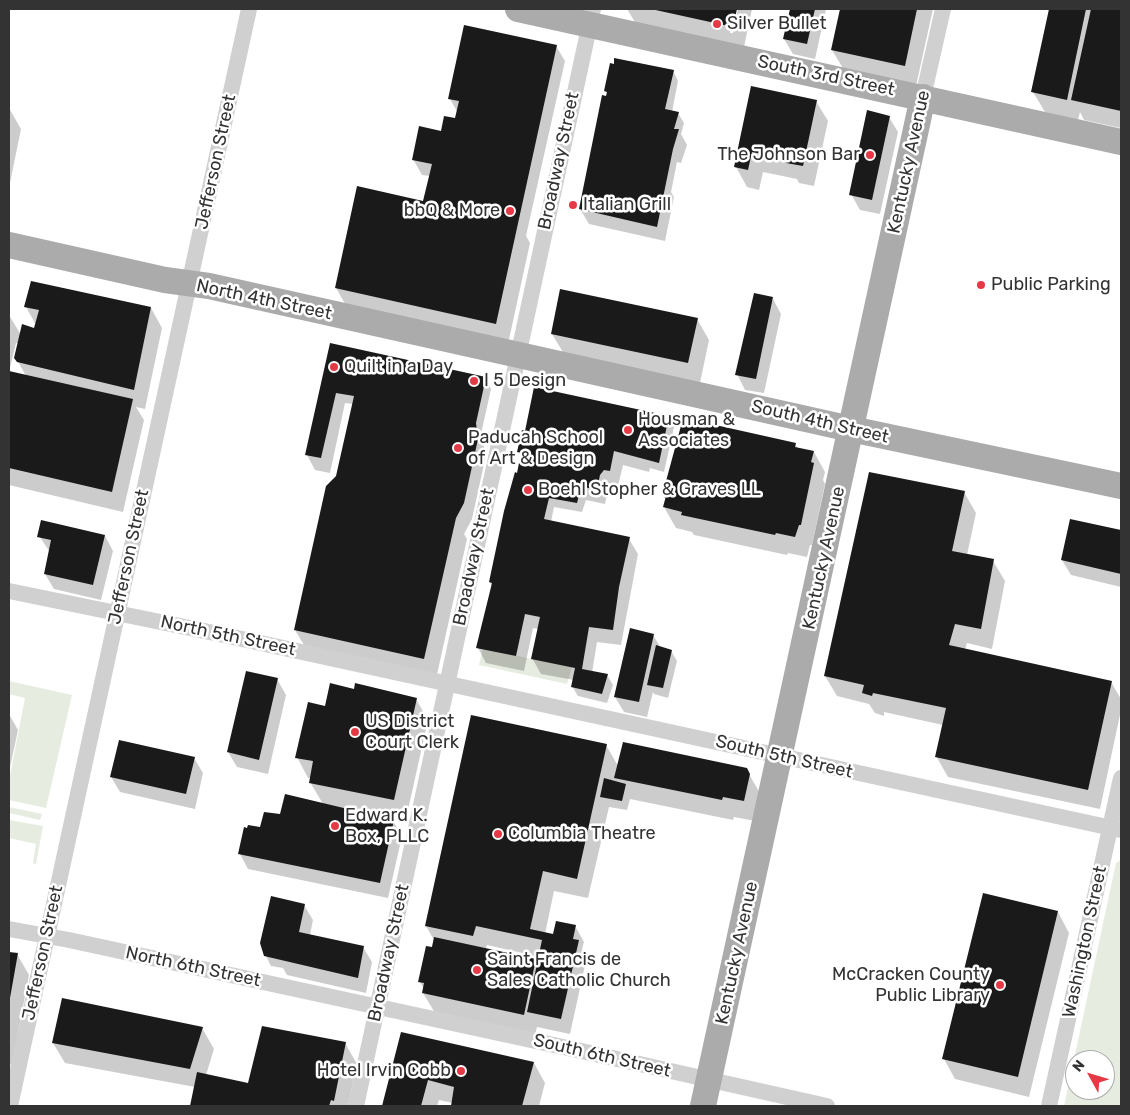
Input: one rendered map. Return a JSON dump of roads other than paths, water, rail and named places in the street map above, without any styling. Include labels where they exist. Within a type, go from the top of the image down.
[{"type":"main road","name":"South 3rd Street","points":[[518,9],[591,17],[923,97],[1121,142]]},
{"type":"main road","name":"Kentucky Avenue","points":[[704,1106],[923,97]]},
{"type":"main road","name":"North 4th Street","points":[[9,246],[519,355]]},
{"type":"main road","name":"South 4th Street","points":[[519,355],[851,429],[1121,486]]},
{"type":"street","name":"Jefferson Street","points":[[10,1106],[249,9]]},
{"type":"street","name":"Kentucky Avenue","points":[[923,97],[943,9]]},
{"type":"street","name":"Broadway Street","points":[[356,1106],[591,17]]},
{"type":"street","name":"North 5th Street","points":[[9,591],[447,683]]},
{"type":"street","name":"South 5th Street","points":[[447,683],[1116,829]]},
{"type":"street","name":"Washington Street","points":[[1049,1106],[1116,829],[1121,778]]},
{"type":"street","name":"North 6th Street","points":[[9,930],[46,936],[377,1007]]},
{"type":"street","name":"South 6th Street","points":[[377,1007],[827,1106]]},
{"type":"place","name":"Silver Bullet","points":[[717,24]]},
{"type":"place","name":"The Johnson Bar","points":[[870,155]]},
{"type":"place","name":"Italian Grill","points":[[573,205]]},
{"type":"place","name":"bbQ & More","points":[[510,211]]},
{"type":"place","name":"Public Parking","points":[[981,285]]},
{"type":"place","name":"Quilt in a Day","points":[[334,367]]},
{"type":"place","name":"I 5 Design","points":[[474,381]]},
{"type":"place","name":"Housman & Associates","points":[[628,430]]},
{"type":"place","name":"Paducah School of Art & Design","points":[[458,448]]},
{"type":"place","name":"Boehl Stopher & Graves LL","points":[[528,490]]},
{"type":"place","name":"US District Court Clerk","points":[[355,732]]},
{"type":"place","name":"Edward K. Box, PLLC","points":[[335,826]]},
{"type":"place","name":"Columbia Theatre","points":[[498,834]]},
{"type":"place","name":"Saint Francis de Sales Catholic Church","points":[[477,970]]},
{"type":"place","name":"McCracken County Public Library","points":[[1000,985]]},
{"type":"place","name":"Hotel Irvin Cobb","points":[[461,1071]]}]
